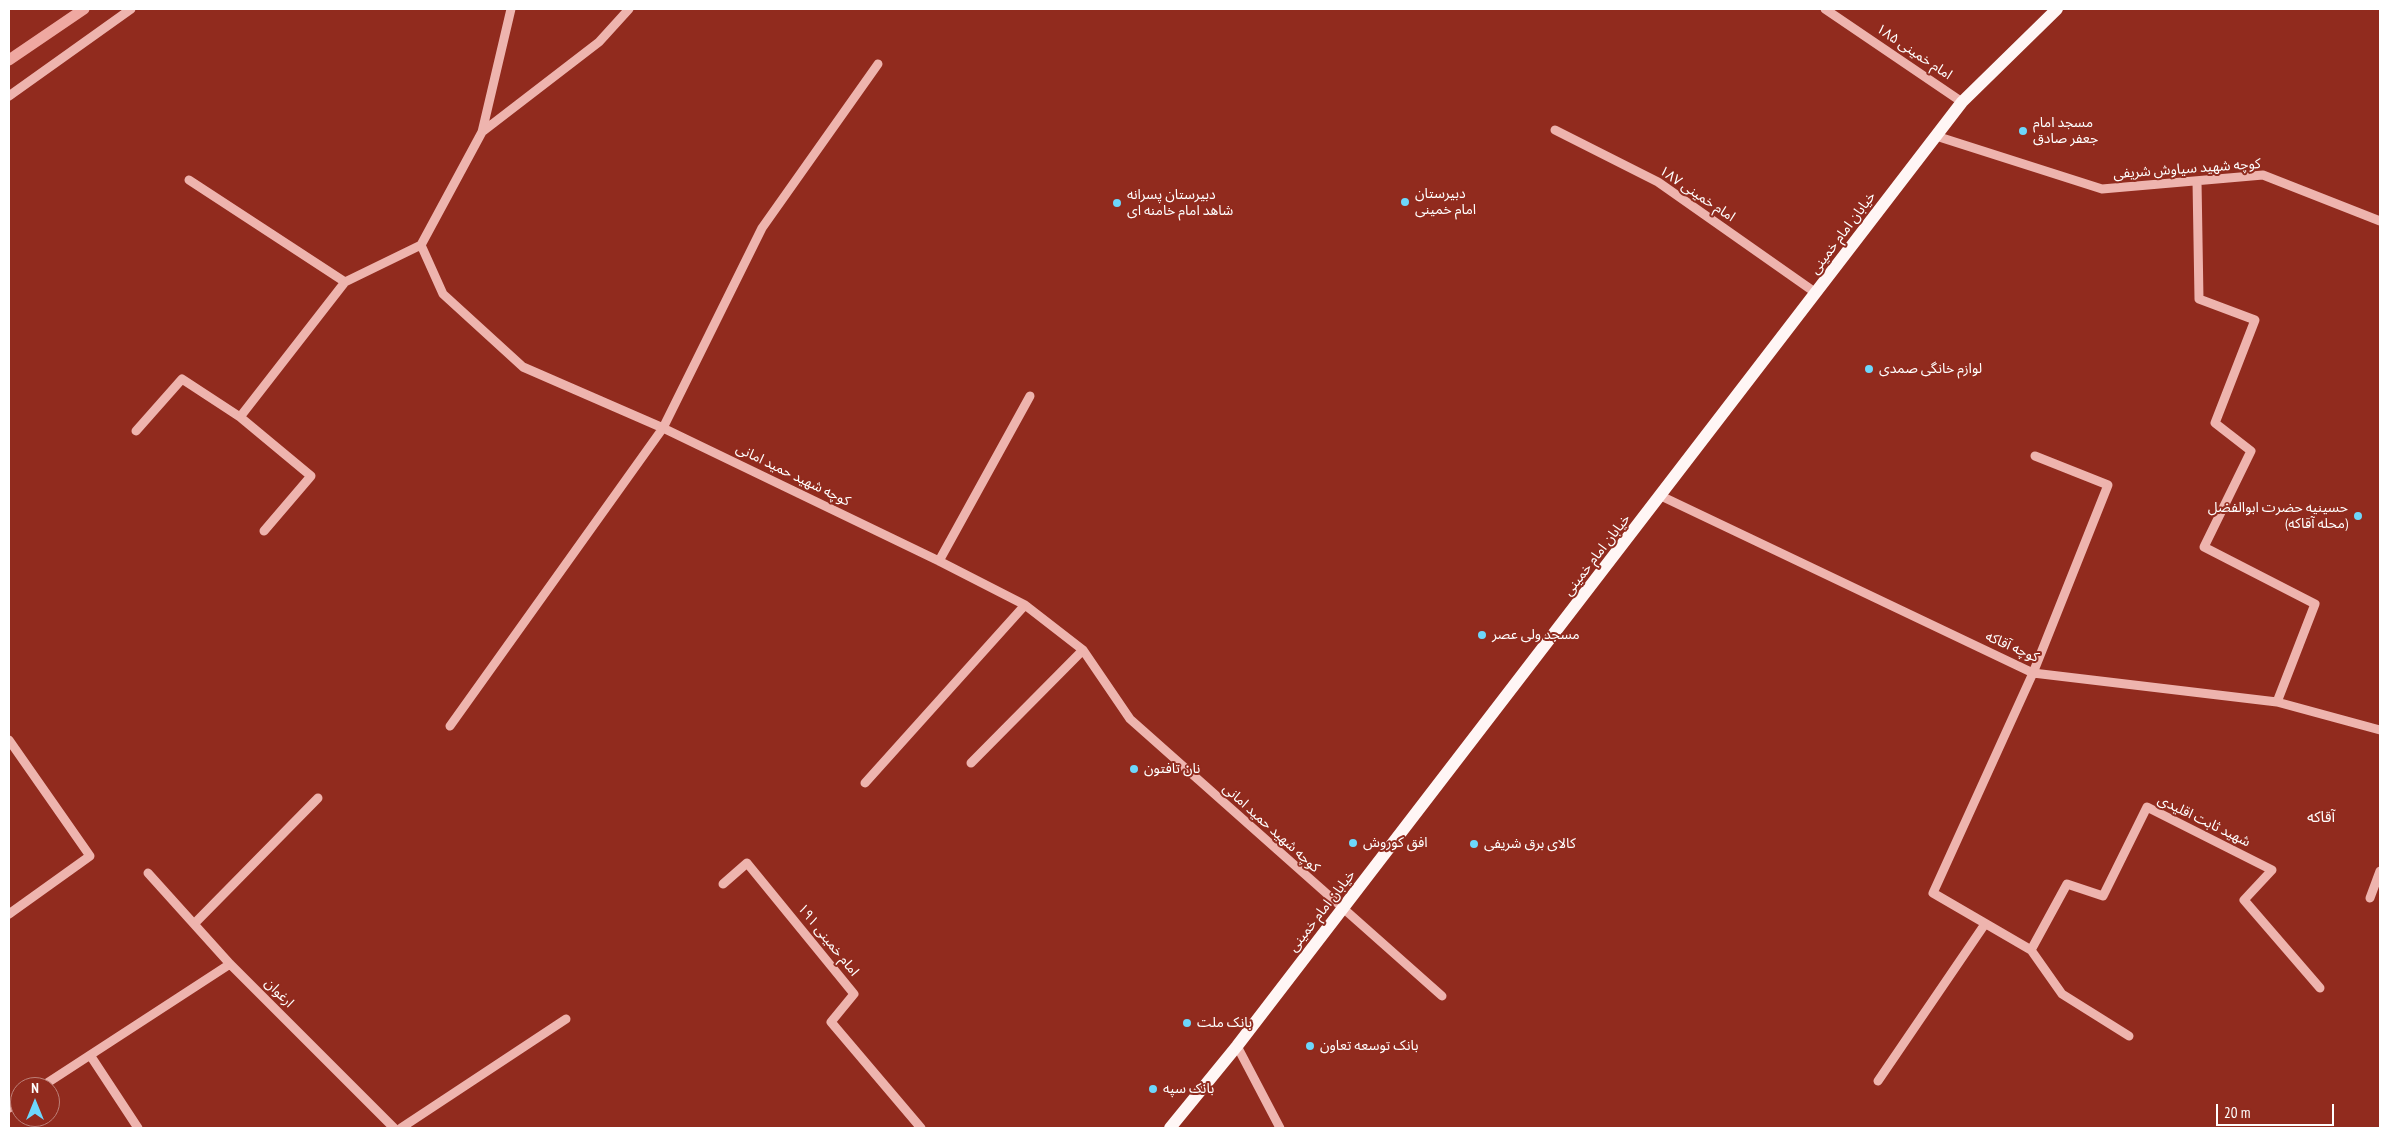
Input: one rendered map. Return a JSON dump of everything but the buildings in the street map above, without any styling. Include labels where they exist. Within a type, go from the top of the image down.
[{"type":"main road","name":"خیابان امام خمینی","points":[[1170,1128],[1237,1046],[1342,910],[1962,102],[2053,10]]},
{"type":"street","points":[[9,96],[131,9]]},
{"type":"street","points":[[482,132],[599,42],[628,9]]},
{"type":"street","name":"امام خمینی ۱۸۵","points":[[1825,9],[1962,102]]},
{"type":"street","points":[[240,417],[345,282],[421,245],[482,132],[508,10]]},
{"type":"street","points":[[450,726],[663,428],[762,228],[878,64]]},
{"type":"street","name":"امام خمینی ۱۸۷","points":[[1555,130],[1658,182],[1816,293]]},
{"type":"street","name":"کوچه شهید سیاوش شریفی","points":[[1936,136],[2102,189],[2264,175],[2380,221]]},
{"type":"street","points":[[189,180],[345,282]]},
{"type":"street","points":[[2197,181],[2199,299],[2255,320],[2215,423],[2251,451],[2204,547],[2315,604],[2277,702]]},
{"type":"street","name":"کوچه شهید حمید امانی","points":[[421,245],[443,294],[523,367],[663,428],[939,561],[1025,605],[1083,650],[1130,719],[1342,910],[1442,996]]},
{"type":"street","points":[[136,431],[182,379],[240,417],[310,476],[264,531]]},
{"type":"street","points":[[939,561],[1030,396]]},
{"type":"street","points":[[2035,456],[2108,485],[2033,673],[1933,893],[2032,950],[2062,994],[2129,1036]]},
{"type":"street","name":"کوچه آقاکه","points":[[1661,496],[2033,673],[2277,702],[2380,730]]},
{"type":"street","points":[[865,783],[1025,605]]},
{"type":"street","points":[[971,763],[1083,650]]},
{"type":"street","points":[[9,740],[90,856],[9,914]]},
{"type":"street","points":[[194,924],[318,798]]},
{"type":"street","name":"شهید ثابت اقلیدی","points":[[2032,950],[2067,884],[2103,896],[2147,807],[2272,870],[2244,900],[2320,988]]},
{"type":"street","name":"امام خمینی ۱۹۱","points":[[724,884],[746,863],[854,994],[831,1022],[921,1128]]},
{"type":"street","points":[[2370,898],[2380,872]]},
{"type":"street","name":"ارغوان","points":[[148,873],[230,964],[394,1128]]},
{"type":"street","points":[[1878,1082],[1985,924]]},
{"type":"street","points":[[56,1077],[230,964]]},
{"type":"street","points":[[401,1128],[566,1019]]},
{"type":"street","points":[[1237,1046],[1280,1128]]},
{"type":"street","points":[[90,1055],[138,1128]]},
{"type":"waterway","points":[[9,60],[84,9]]},
{"type":"place","name":"مسجد امام جعفر صادق","points":[[2023,131]]},
{"type":"place","name":"دبیرستان امام خمینی","points":[[1405,202]]},
{"type":"place","name":"دبیرستان پسرانه شاهد امام خامنه ای","points":[[1117,203]]},
{"type":"place","name":"لوازم خانگی صمدی","points":[[1869,369]]},
{"type":"place","name":"حسینیه حضرت ابوالفضل (محله آقاکه)","points":[[2358,516]]},
{"type":"place","name":"مسجد ولی عصر","points":[[1482,635]]},
{"type":"place","name":"نان تافتون","points":[[1134,769]]},
{"type":"place","name":"افق کوروش","points":[[1353,843]]},
{"type":"place","name":"کالای برق شریفی","points":[[1474,844]]},
{"type":"place","name":"بانک ملت","points":[[1187,1023]]},
{"type":"place","name":"بانک توسعه تعاون","points":[[1310,1046]]},
{"type":"place","name":"بانک سپه","points":[[1153,1089]]},
{"type":"district","name":"آقاکه","points":[[2321,818]]}]
